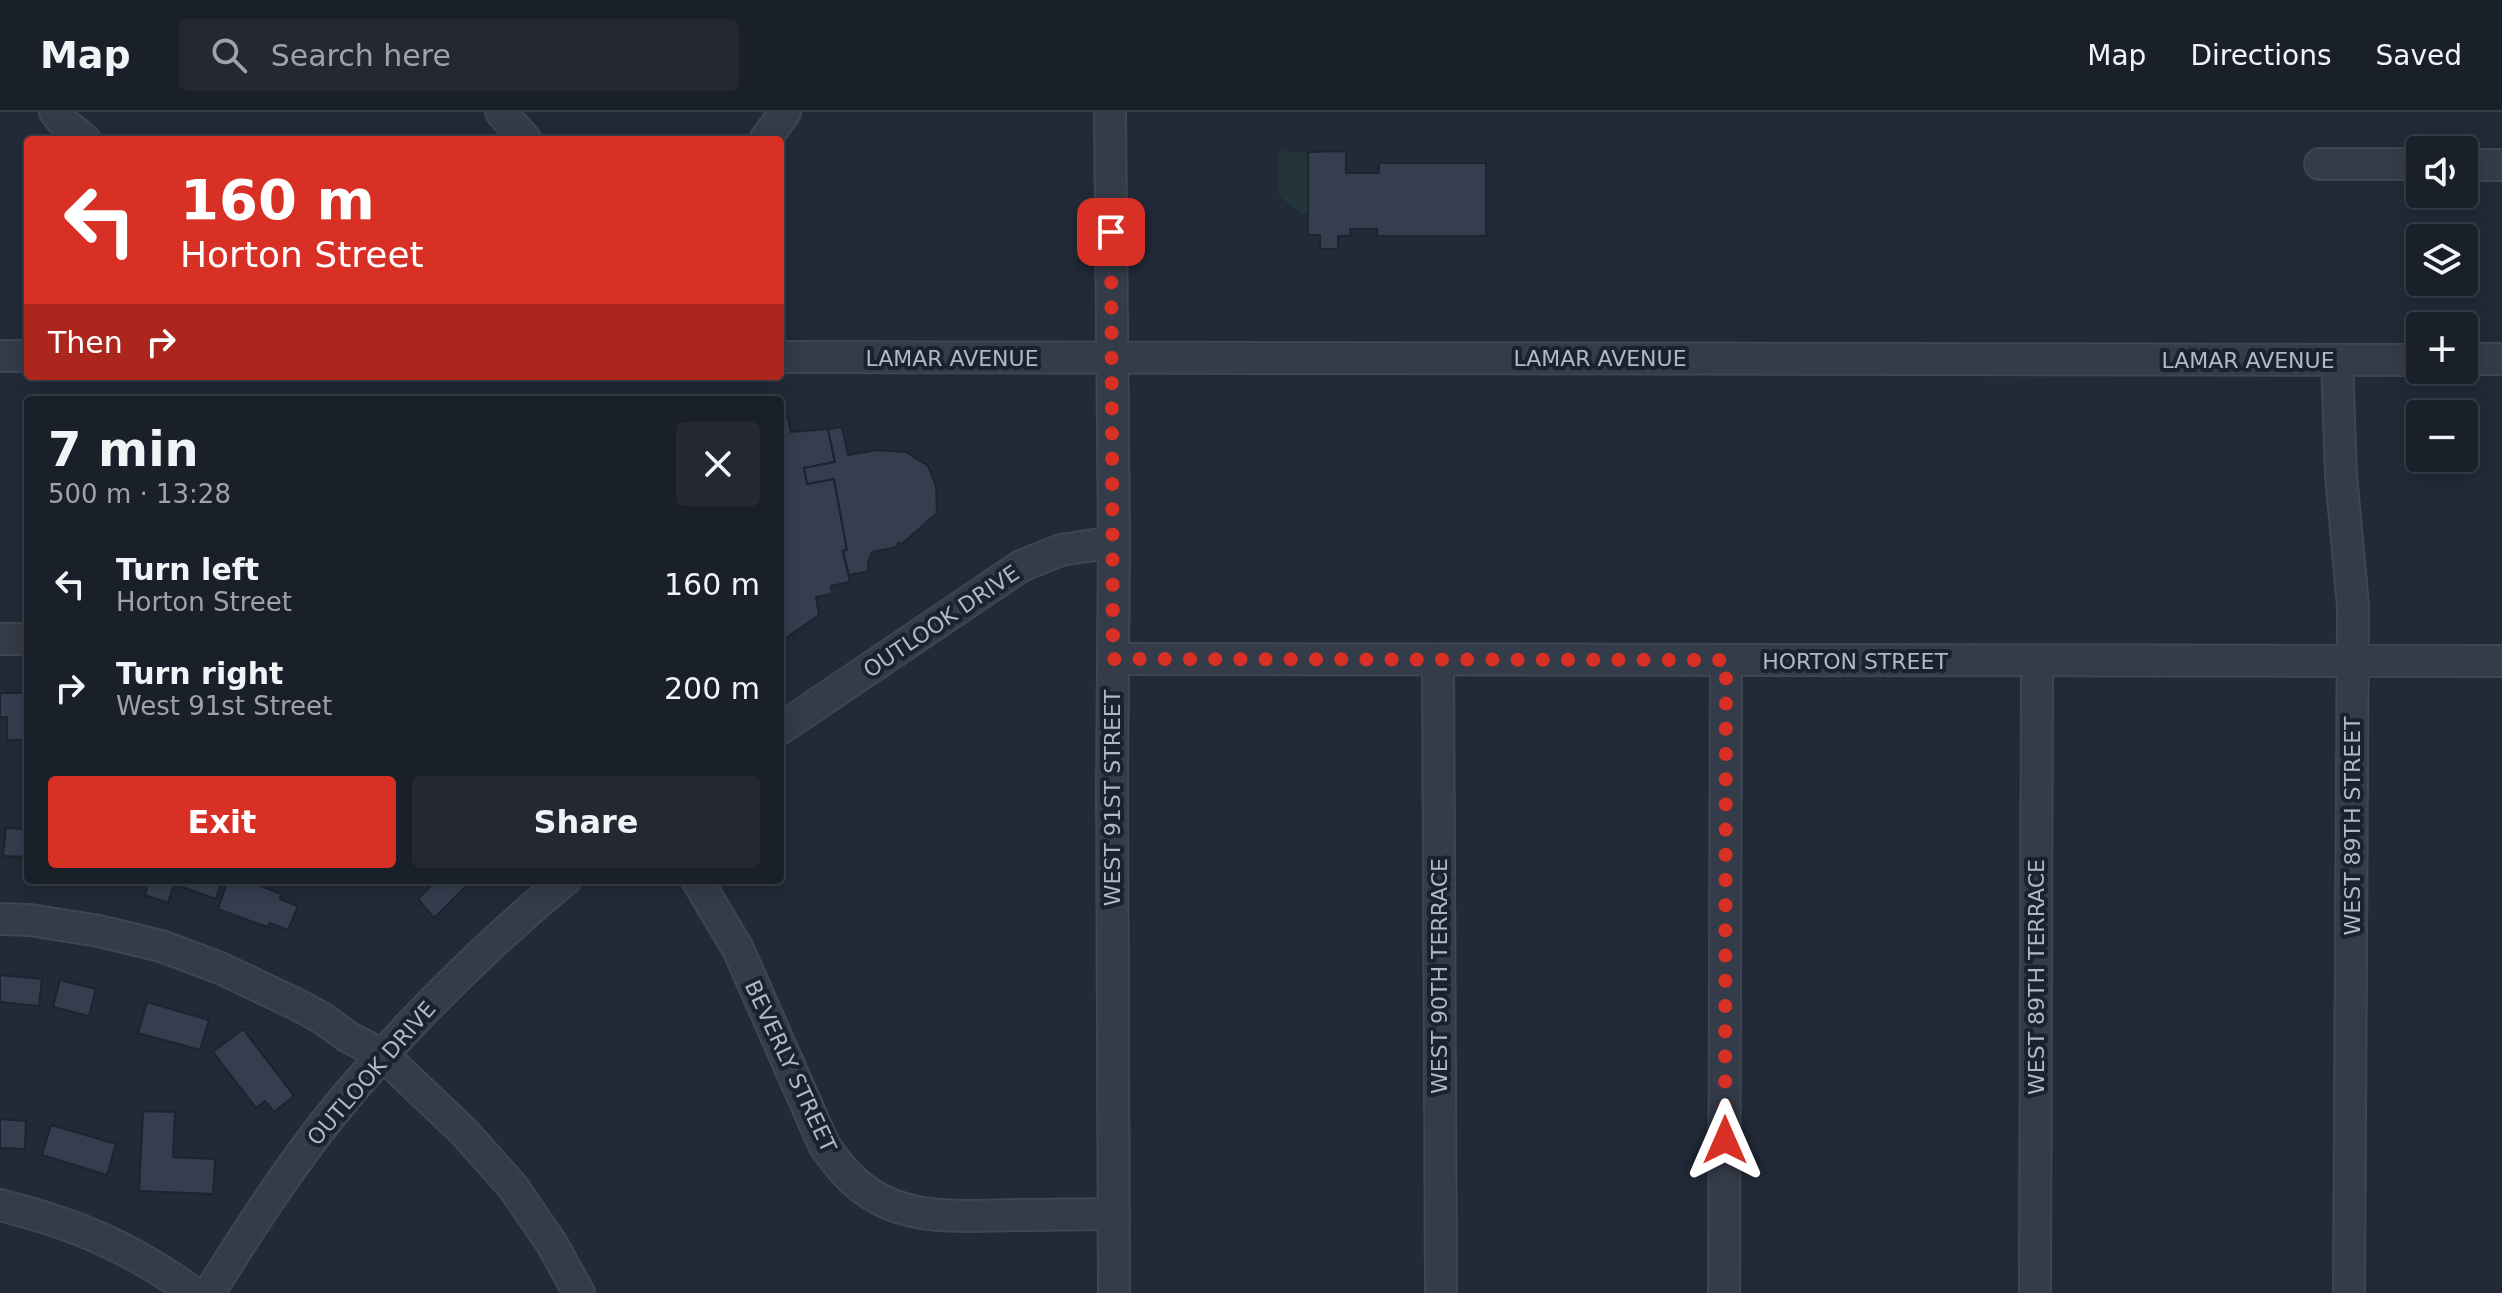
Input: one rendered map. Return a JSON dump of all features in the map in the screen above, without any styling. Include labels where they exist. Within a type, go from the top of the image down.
[{"type":"street","points":[[55,112],[80,136]]},
{"type":"street","points":[[501,112],[522,136]]},
{"type":"street","points":[[768,136],[785,112]]},
{"type":"street","name":"WEST 91ST STREET","points":[[1110,112],[1114,542],[1114,1293]]},
{"type":"street","points":[[2320,164],[2406,164]]},
{"type":"street","points":[[2478,165],[2502,165]]},
{"type":"street","points":[[0,356],[24,356]]},
{"type":"street","name":"LAMAR AVENUE","points":[[784,357],[2406,360]]},
{"type":"street","points":[[2478,359],[2502,359]]},
{"type":"street","name":"WEST 89TH STREET","points":[[2337,360],[2340,462],[2351,570],[2349,1293]]},
{"type":"street","name":"OUTLOOK DRIVE","points":[[784,726],[1021,566],[1061,550],[1114,542]]},
{"type":"street","points":[[0,639],[24,639]]},
{"type":"street","name":"HORTON STREET","points":[[1113,659],[2502,661]]},
{"type":"street","name":"WEST 90TH TERRACE","points":[[1438,660],[1441,1293]]},
{"type":"street","points":[[1724,1293],[1726,660]]},
{"type":"street","name":"WEST 89TH TERRACE","points":[[2035,1293],[2037,661]]},
{"type":"street","name":"OUTLOOK DRIVE","points":[[209,1293],[283,1179],[343,1100],[424,1009],[482,952],[560,884]]},
{"type":"street","name":"BEVERLY STREET","points":[[699,884],[738,949],[824,1145],[842,1171],[866,1191],[896,1207],[924,1214],[1114,1214]]},
{"type":"street","points":[[0,919],[30,920],[99,931],[161,946],[220,968],[296,1004],[383,1055],[464,1132],[513,1187],[552,1244],[579,1293]]},
{"type":"street","points":[[0,1205],[47,1217],[100,1236],[160,1269],[194,1293]]},
{"type":"shaded area","points":[[1279,151],[1308,152],[1308,213],[1301,214],[1279,196]]},
{"type":"building","points":[[1346,151],[1346,173],[1379,173],[1379,163],[1486,163],[1486,236],[1377,236],[1377,229],[1350,229],[1350,236],[1338,236],[1338,249],[1320,249],[1320,235],[1308,235],[1308,152]]},
{"type":"building","points":[[784,417],[788,417],[791,432],[828,429],[835,462],[804,468],[807,484],[834,479],[847,550],[843,551],[850,582],[831,586],[832,594],[816,597],[819,615],[784,639]]},
{"type":"building","points":[[842,427],[848,455],[877,450],[906,452],[928,466],[936,486],[937,513],[902,544],[898,543],[897,547],[872,552],[869,571],[849,575],[834,479],[807,484],[804,468],[835,462],[828,429]]},
{"type":"building","points":[[0,693],[24,693],[24,740],[7,740],[7,717],[0,717]]},
{"type":"building","points":[[6,828],[24,829],[24,857],[3,856]]},
{"type":"building","points":[[148,884],[174,884],[168,903],[145,895]]},
{"type":"building","points":[[174,884],[221,884],[216,899]]},
{"type":"building","points":[[227,884],[256,884],[281,894],[280,899],[298,906],[288,930],[270,923],[267,927],[218,909]]},
{"type":"building","points":[[432,884],[468,884],[434,918],[418,899]]},
{"type":"building","points":[[0,975],[42,979],[39,1006],[0,1002]]},
{"type":"building","points":[[60,980],[96,989],[89,1016],[53,1007]]},
{"type":"building","points":[[147,1002],[209,1020],[200,1050],[138,1033]]},
{"type":"building","points":[[243,1029],[294,1096],[274,1112],[265,1101],[256,1108],[213,1052]]},
{"type":"building","points":[[143,1111],[175,1112],[173,1157],[215,1159],[213,1194],[139,1191]]},
{"type":"building","points":[[0,1119],[26,1121],[25,1149],[0,1148]]},
{"type":"building","points":[[51,1125],[116,1144],[107,1175],[42,1155]]},
{"type":"route","points":[[1111,232],[1113,659],[1726,660],[1725,1140]]}]
